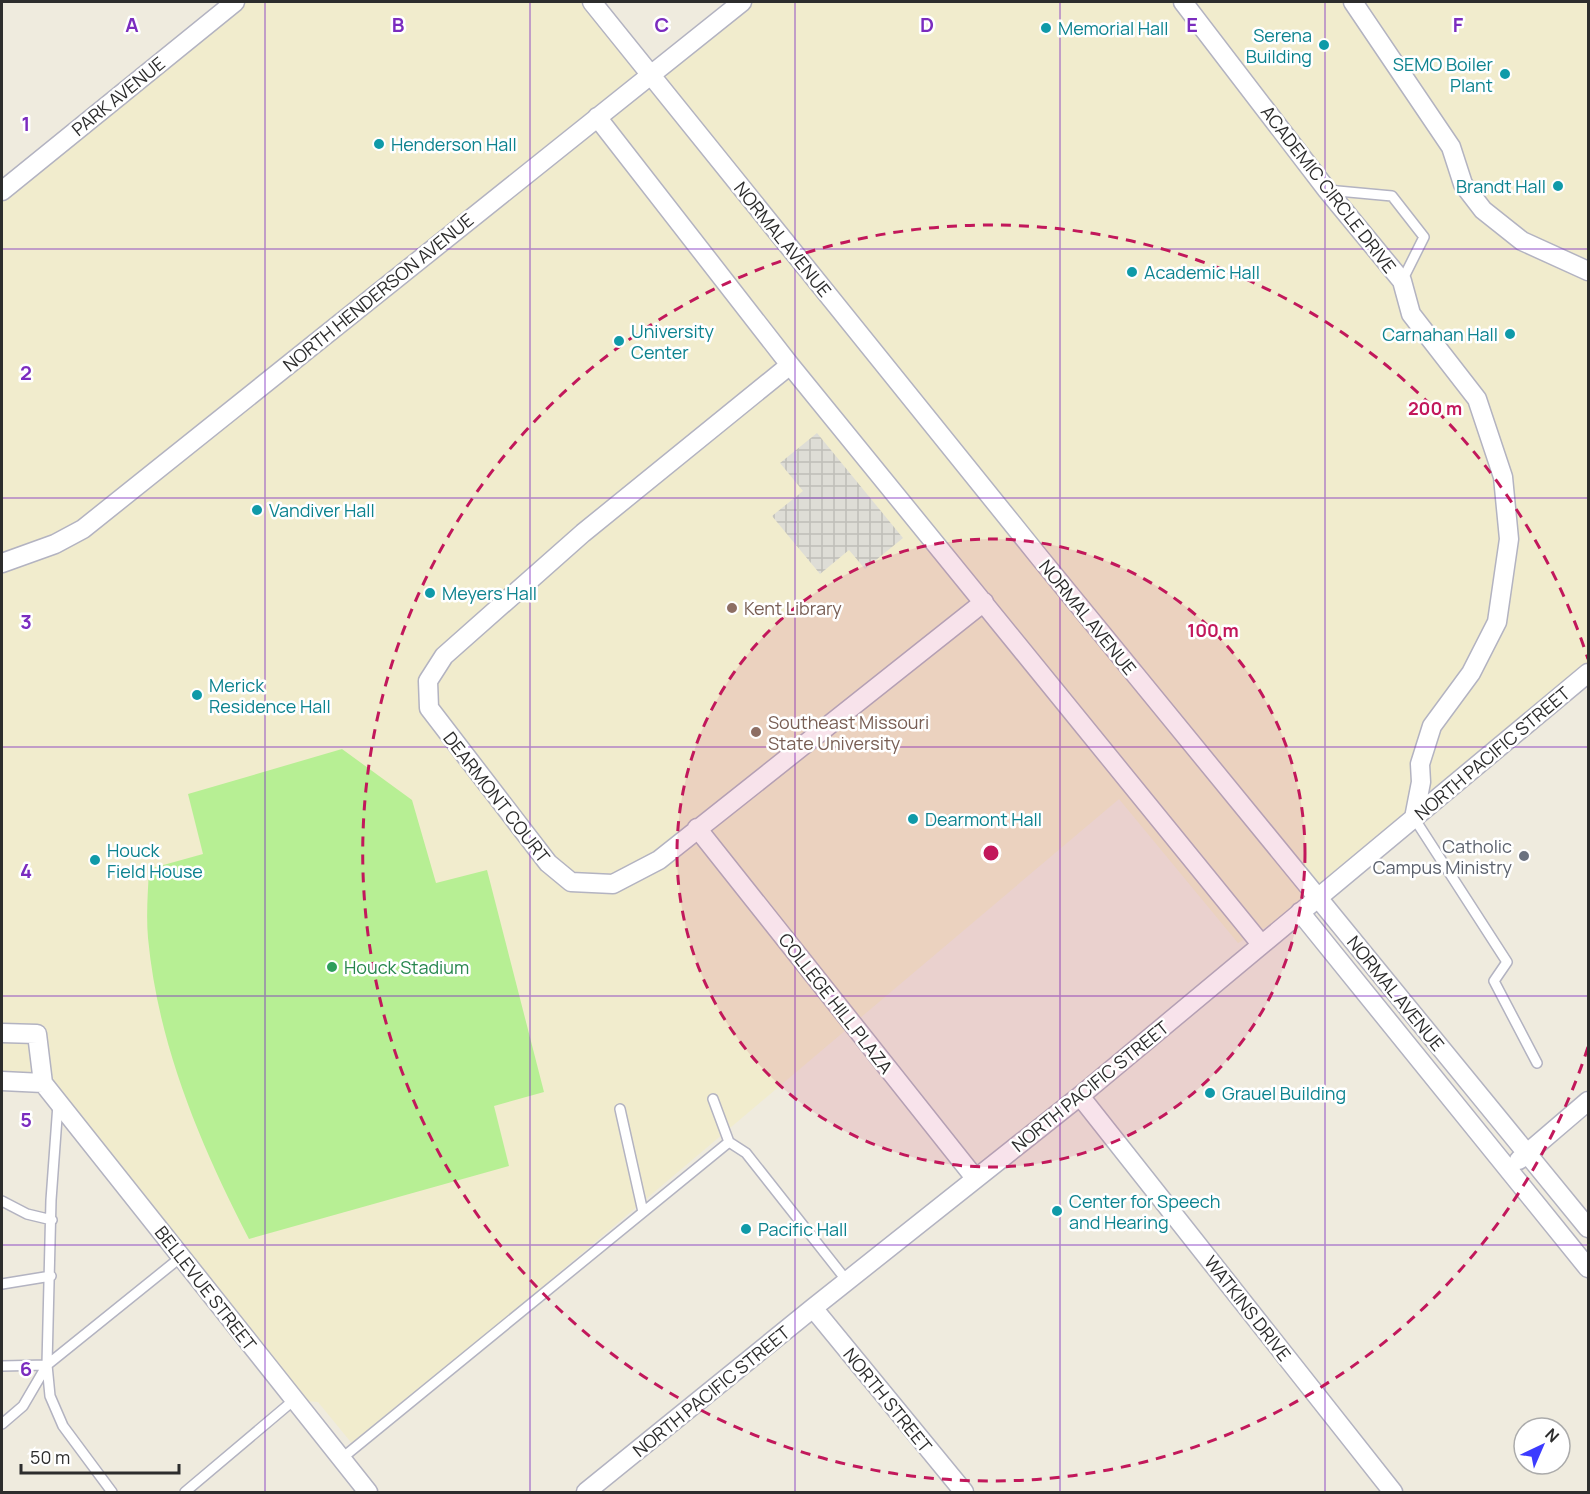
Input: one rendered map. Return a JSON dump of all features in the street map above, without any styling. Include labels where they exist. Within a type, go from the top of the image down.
[{"type":"street","name":"PARK AVENUE","points":[[2,191],[235,2]]},
{"type":"street","name":"NORMAL AVENUE","points":[[592,2],[1588,1228]]},
{"type":"street","name":"NORTH HENDERSON AVENUE","points":[[2,563],[54,544],[83,529],[742,2]]},
{"type":"street","name":"ACADEMIC CIRCLE DRIVE","points":[[1184,2],[1327,190],[1402,281],[1411,314],[1477,399],[1503,477],[1509,539],[1497,622],[1471,673],[1432,726],[1420,764],[1421,782],[1414,818]]},
{"type":"street","points":[[1353,2],[1450,147],[1463,184],[1483,210],[1522,241],[1588,271]]},
{"type":"street","points":[[597,117],[790,365],[1261,944]]},
{"type":"street","name":"DEARMONT COURT","points":[[790,365],[583,533],[444,656],[428,681],[429,708],[548,863],[571,882],[613,884],[659,860],[984,602]]},
{"type":"street","name":"NORTH PACIFIC STREET","points":[[586,1492],[1080,1096],[1588,673]]},
{"type":"street","name":"COLLEGE HILL PLAZA","points":[[697,828],[975,1178]]},
{"type":"street","name":"NORMAL AVENUE","points":[[1300,912],[1588,1268]]},
{"type":"street","points":[[2,1033],[37,1034],[43,1083],[2,1082]]},
{"type":"street","name":"BELLEVUE STREET","points":[[43,1083],[368,1492]]},
{"type":"street","name":"WATKINS DRIVE","points":[[1080,1096],[1393,1492]]},
{"type":"street","points":[[1509,1169],[1588,1101]]},
{"type":"street","name":"NORTH STREET","points":[[813,1308],[964,1492]]},
{"type":"lane","points":[[1327,190],[1392,196],[1424,237],[1402,281]]},
{"type":"lane","points":[[1414,818],[1507,962],[1494,981],[1537,1063]]},
{"type":"lane","points":[[713,1099],[729,1142],[746,1153],[847,1281]]},
{"type":"lane","points":[[58,1102],[47,1365],[50,1396],[63,1426],[112,1492]]},
{"type":"lane","points":[[620,1109],[643,1212]]},
{"type":"lane","points":[[341,1459],[729,1142]]},
{"type":"lane","points":[[2,1201],[27,1214],[52,1220]]},
{"type":"lane","points":[[2,1424],[23,1406],[47,1365],[181,1257]]},
{"type":"lane","points":[[2,1284],[51,1276]]},
{"type":"lane","points":[[2,1366],[47,1365]]},
{"type":"lane","points":[[185,1492],[294,1400]]},
{"type":"shaded area","name":"Southeast Missouri State University","points":[[235,2],[592,2],[651,75],[742,2],[1588,2],[1588,666],[1318,897],[1238,943],[1119,799],[354,1446],[318,1402],[294,1400],[43,1083],[2,1081],[2,191]]},
{"type":"shaded area","points":[[817,433],[903,538],[865,569],[849,550],[820,574],[772,516],[803,491],[780,463]]},
{"type":"green space","name":"Houck Stadium","points":[[342,749],[412,800],[436,883],[487,870],[544,1092],[494,1106],[509,1166],[249,1239],[198,1130],[171,1055],[153,978],[148,938],[149,869],[203,854],[188,794]]},
{"type":"place","name":"Memorial Hall","points":[[1046,28]]},
{"type":"place","name":"Serena Building","points":[[1324,45]]},
{"type":"place","name":"SEMO Boiler Plant","points":[[1505,74]]},
{"type":"place","name":"Henderson Hall","points":[[379,144]]},
{"type":"place","name":"Brandt Hall","points":[[1558,186]]},
{"type":"place","name":"Academic Hall","points":[[1132,272]]},
{"type":"place","name":"Carnahan Hall","points":[[1510,334]]},
{"type":"place","name":"University Center","points":[[619,341]]},
{"type":"place","name":"Vandiver Hall","points":[[257,510]]},
{"type":"place","name":"Meyers Hall","points":[[430,593]]},
{"type":"place","name":"Kent Library","points":[[732,608]]},
{"type":"place","name":"Merick Residence Hall","points":[[197,695]]},
{"type":"place","name":"Southeast Missouri State University","points":[[756,732]]},
{"type":"place","name":"Dearmont Hall","points":[[913,819]]},
{"type":"place","name":"Catholic Campus Ministry","points":[[1524,856]]},
{"type":"place","name":"Houck Field House","points":[[95,860]]},
{"type":"place","name":"Houck Stadium","points":[[332,967]]},
{"type":"place","name":"Grauel Building","points":[[1210,1093]]},
{"type":"place","name":"Center for Speech and Hearing","points":[[1057,1211]]},
{"type":"place","name":"Pacific Hall","points":[[746,1229]]}]
